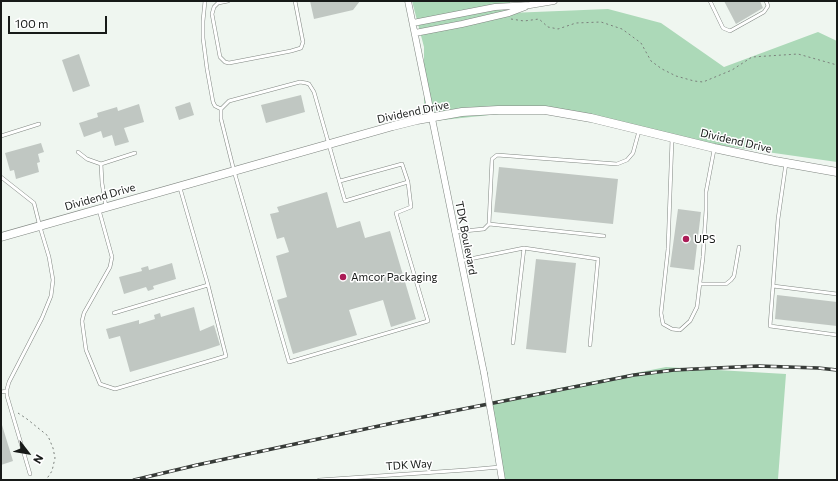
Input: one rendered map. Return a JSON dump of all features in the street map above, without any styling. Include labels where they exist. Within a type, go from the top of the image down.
[{"type":"street","name":"TDK Boulevard","points":[[408,1],[433,117],[454,232],[484,373],[502,480]]},
{"type":"street","points":[[413,23],[495,7],[530,5],[554,1]]},
{"type":"street","points":[[415,33],[509,13],[530,5]]},
{"type":"street","name":"Dividend Drive","points":[[1,237],[328,144],[417,120],[462,112],[546,110],[591,118],[714,148],[837,172]]},
{"type":"lane","points":[[205,1],[203,32],[207,69],[215,106],[221,109]]},
{"type":"lane","points":[[228,1],[218,3],[214,7],[212,14],[220,57],[229,63],[300,48],[303,42],[295,1]]},
{"type":"lane","points":[[710,1],[723,28],[730,31],[764,12],[768,6],[766,1]]},
{"type":"lane","points":[[340,181],[402,164],[408,182],[412,207],[396,213],[428,321],[289,362],[220,119],[221,109],[229,101],[300,82],[309,84],[314,92],[345,201],[408,182]]},
{"type":"lane","points":[[1,136],[39,124]]},
{"type":"lane","points":[[454,232],[484,229],[489,224],[492,159],[497,155],[617,164],[628,160],[633,153],[640,130]]},
{"type":"lane","points":[[672,138],[668,249],[661,313],[663,324],[672,329],[680,330],[690,321],[697,307],[706,210],[706,192],[714,148]]},
{"type":"lane","points":[[78,152],[87,159],[101,164],[135,153]]},
{"type":"lane","points":[[786,163],[778,218],[771,327],[837,335]]},
{"type":"lane","points":[[101,164],[103,208],[112,258],[110,267],[84,312],[82,321],[86,350],[100,384],[115,389],[226,356],[208,285],[179,186]]},
{"type":"lane","points":[[1,177],[34,203],[54,280],[51,296],[42,318],[9,382],[7,391],[30,474]]},
{"type":"lane","points":[[489,224],[604,236]]},
{"type":"lane","points":[[700,284],[726,284],[731,280],[734,276],[740,247]]},
{"type":"lane","points":[[460,261],[524,248],[598,259],[590,345]]},
{"type":"lane","points":[[513,343],[524,248]]},
{"type":"lane","points":[[114,313],[208,285]]},
{"type":"lane","points":[[773,286],[837,294]]},
{"type":"lane","points":[[1,392],[7,391]]},
{"type":"lane","name":"TDK Way","points":[[319,480],[500,467]]},
{"type":"path","points":[[509,13],[511,19],[524,21],[539,19],[548,26],[558,29],[576,23],[601,22],[622,29],[641,43],[651,61],[662,69],[676,76],[694,81],[703,82],[732,70],[752,57],[798,54],[837,65]]},
{"type":"path","points":[[11,409],[27,418],[48,436],[54,448],[55,458],[52,471],[46,480]]},
{"type":"green space","points":[[412,1],[510,1],[510,13],[608,9],[661,23],[724,67],[818,32],[837,41],[837,162],[648,135],[537,110],[424,122],[424,47]]},
{"type":"green space","points":[[666,367],[786,374],[778,479],[505,480],[489,402]]},
{"type":"building","points":[[310,1],[360,1],[353,10],[314,19]]},
{"type":"building","points":[[724,1],[760,1],[763,8],[736,24]]},
{"type":"building","points":[[79,54],[90,86],[73,92],[62,60]]},
{"type":"building","points":[[301,95],[305,112],[266,123],[261,105]]},
{"type":"building","points":[[190,102],[194,115],[179,120],[175,107]]},
{"type":"building","points":[[139,104],[144,122],[124,128],[129,142],[115,146],[112,135],[103,138],[101,131],[84,137],[79,123],[98,117],[97,113],[117,107],[118,111]]},
{"type":"building","points":[[41,143],[44,152],[38,154],[40,162],[37,163],[39,172],[16,179],[14,170],[10,171],[5,153]]},
{"type":"building","points":[[499,167],[618,179],[613,224],[494,212]]},
{"type":"building","name":"Amcor Packaging","points":[[327,192],[337,228],[360,221],[365,238],[390,231],[416,319],[391,327],[383,300],[349,310],[357,335],[293,354],[277,300],[287,297],[276,256],[289,252],[284,237],[277,239],[270,214],[279,212],[277,207]]},
{"type":"building","name":"UPS","points":[[678,209],[701,212],[694,270],[670,267]]},
{"type":"building","points":[[536,259],[576,263],[566,353],[526,349]]},
{"type":"building","points":[[172,263],[176,279],[153,286],[154,289],[148,291],[146,287],[124,294],[119,277],[142,271],[141,268],[148,266],[149,270]]},
{"type":"building","points":[[777,295],[837,302],[837,326],[775,319]]},
{"type":"building","points":[[194,307],[200,331],[214,325],[220,345],[130,372],[120,336],[109,339],[106,329],[139,320],[139,324],[155,319],[154,315],[160,313],[161,317]]},
{"type":"building","points":[[2,425],[13,461],[1,465],[1,426]]},
{"type":"railway","points":[[134,480],[393,423],[634,375],[674,370],[758,366],[837,370]]},
{"type":"place","name":"UPS","points":[[686,239]]},
{"type":"place","name":"Amcor Packaging","points":[[343,277]]}]
